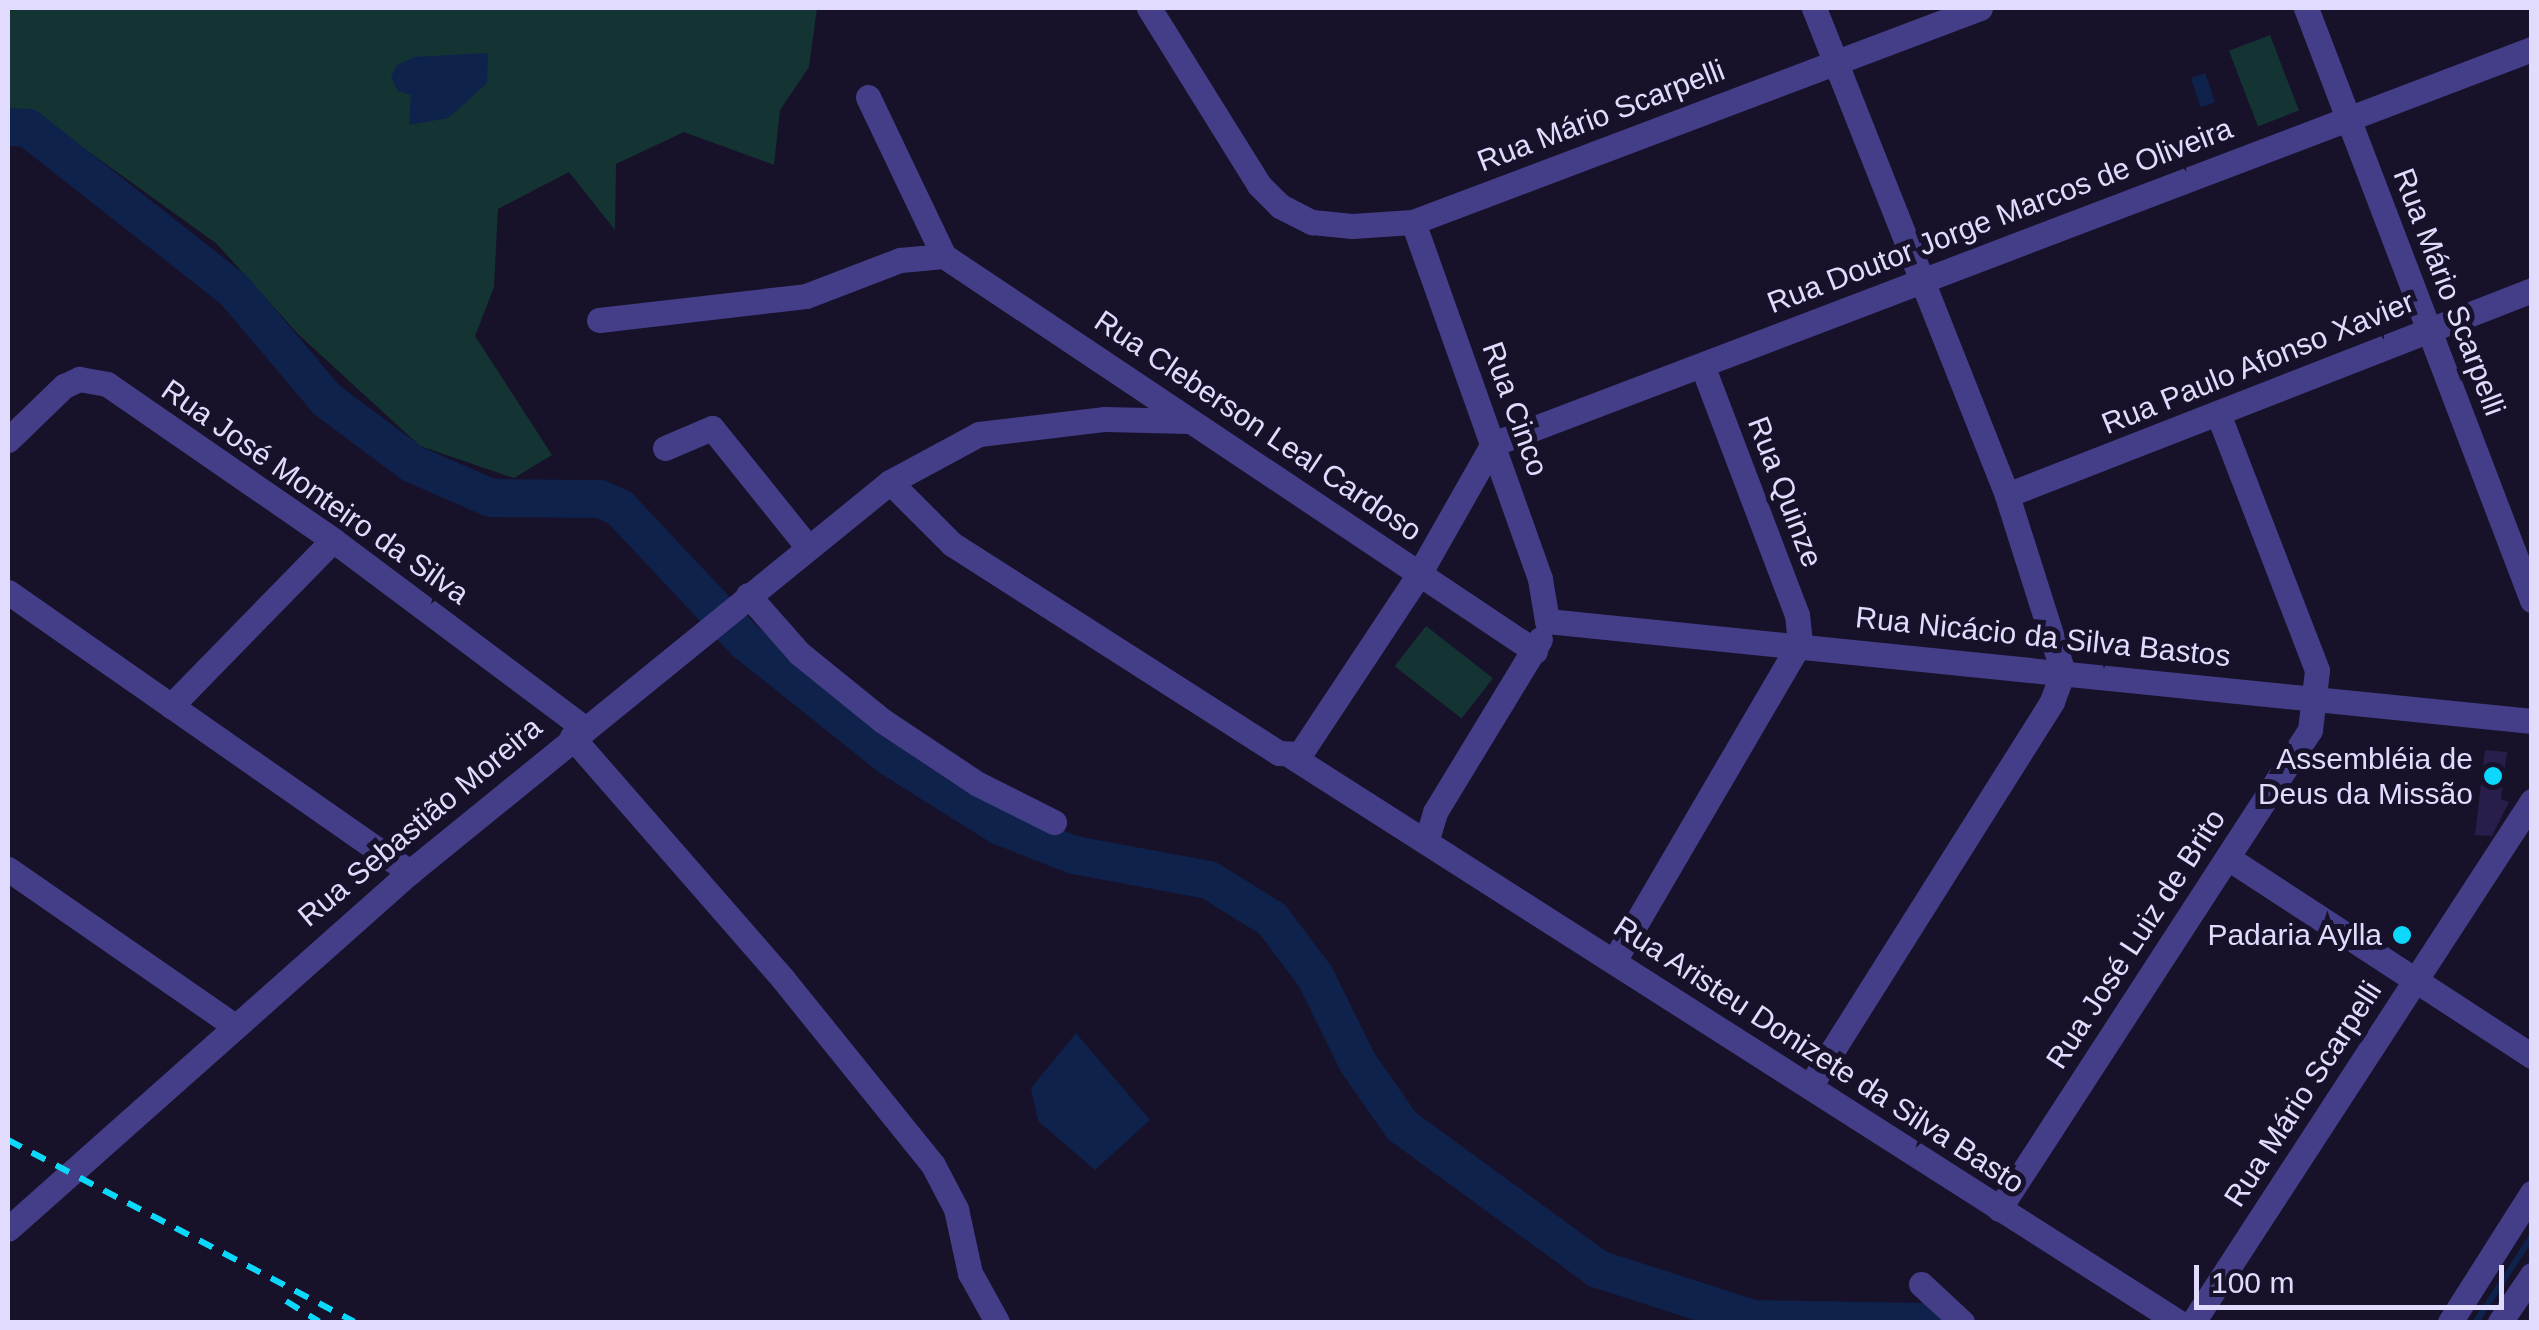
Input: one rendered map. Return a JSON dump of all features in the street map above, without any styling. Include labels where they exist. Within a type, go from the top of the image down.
[{"type":"street","points":[[1149,8],[1258,185],[1280,206],[1312,222],[1413,222]]},
{"type":"street","points":[[1810,1086],[2052,701],[2063,672],[2007,496],[1814,8]]},
{"type":"street","name":"Rua Mário Scarpelli","points":[[1413,222],[1980,8]]},
{"type":"street","name":"Rua Mário Scarpelli","points":[[2306,8],[2429,330],[2522,541],[2532,600]]},
{"type":"street","name":"Rua Doutor Jorge Marcos de Oliveira","points":[[1493,444],[2532,49]]},
{"type":"street","points":[[598,320],[789,299],[900,260],[944,256],[868,97]]},
{"type":"street","name":"Rua Cinco","points":[[1413,222],[1540,579],[1547,621]]},
{"type":"street","name":"Rua Cleberson Leal Cardoso","points":[[944,256],[1535,651]]},
{"type":"street","name":"Rua Paulo Afonso Xavier","points":[[2007,496],[2532,290]]},
{"type":"street","name":"Rua Quinze","points":[[1702,365],[1797,616],[1800,643]]},
{"type":"street","name":"Rua José Monteiro da Silva","points":[[8,440],[64,386],[94,380],[333,540],[577,732],[933,1165],[956,1209],[970,1273],[997,1322]]},
{"type":"street","points":[[2219,416],[2317,670],[2318,699]]},
{"type":"street","name":"Rua Sebastião Moreira","points":[[8,1230],[410,872],[806,545],[890,482],[979,434],[1088,420],[1188,421]]},
{"type":"street","points":[[665,448],[712,428],[806,545]]},
{"type":"street","points":[[1300,752],[1419,574],[1493,444]]},
{"type":"street","name":"Rua Aristeu Donizete da Silva Basto","points":[[890,482],[952,544],[1300,752],[1426,842],[2178,1322]]},
{"type":"street","points":[[171,706],[333,540]]},
{"type":"street","points":[[8,592],[410,872]]},
{"type":"street","points":[[739,602],[883,722],[978,784],[1054,822]]},
{"type":"street","points":[[1426,842],[1435,812],[1535,651],[1547,621]]},
{"type":"street","name":"Rua Nicácio da Silva Bastos","points":[[1547,621],[1800,643],[2532,721]]},
{"type":"street","points":[[1614,960],[1800,643]]},
{"type":"street","name":"Rua José Luiz de Brito","points":[[1999,1209],[2310,730],[2318,699]]},
{"type":"street","name":"Rua Mário Scarpelli","points":[[2192,1322],[2532,801]]},
{"type":"street","points":[[2228,858],[2413,984],[2532,1056]]},
{"type":"street","points":[[8,869],[234,1025]]},
{"type":"street","points":[[2450,1322],[2532,1193]]},
{"type":"street","points":[[2500,1322],[2532,1274]]},
{"type":"street","points":[[1921,1284],[1962,1322]]},
{"type":"green space","points":[[8,8],[817,8],[809,67],[780,110],[774,165],[684,132],[616,164],[615,230],[569,172],[498,209],[494,287],[475,336],[552,455],[514,478],[420,446],[298,334],[217,244],[92,154],[25,115],[8,116]]},
{"type":"green space","points":[[2270,35],[2299,111],[2258,126],[2229,51]]},
{"type":"green space","points":[[1426,626],[1493,678],[1462,719],[1395,666]]},
{"type":"water","points":[[488,53],[487,83],[463,105],[448,118],[409,125],[411,95],[398,91],[391,77],[397,65],[414,57]]},
{"type":"water","points":[[2205,73],[2215,102],[2201,107],[2191,78]]},
{"type":"water","points":[[1076,1033],[1150,1120],[1095,1170],[1038,1121],[1031,1088]]},
{"type":"building","name":"Assembléia de Deus da Missão","points":[[2485,750],[2507,752],[2501,799],[2509,802],[2492,836],[2475,835]]},
{"type":"waterway","points":[[8,127],[28,128],[234,290],[327,400],[413,464],[491,498],[600,499],[620,508],[746,642],[890,757],[1000,826],[1074,855],[1209,880],[1272,919],[1315,976],[1358,1063],[1402,1126],[1598,1269],[1753,1319],[1922,1322]]},
{"type":"waterway","points":[[2476,1322],[2532,1236]]},
{"type":"railway","points":[[8,1140],[354,1322]]},
{"type":"railway","points":[[286,1301],[319,1322]]},
{"type":"place","name":"Assembléia de Deus da Missão","points":[[2493,776]]},
{"type":"place","name":"Padaria Aylla","points":[[2402,935]]}]
